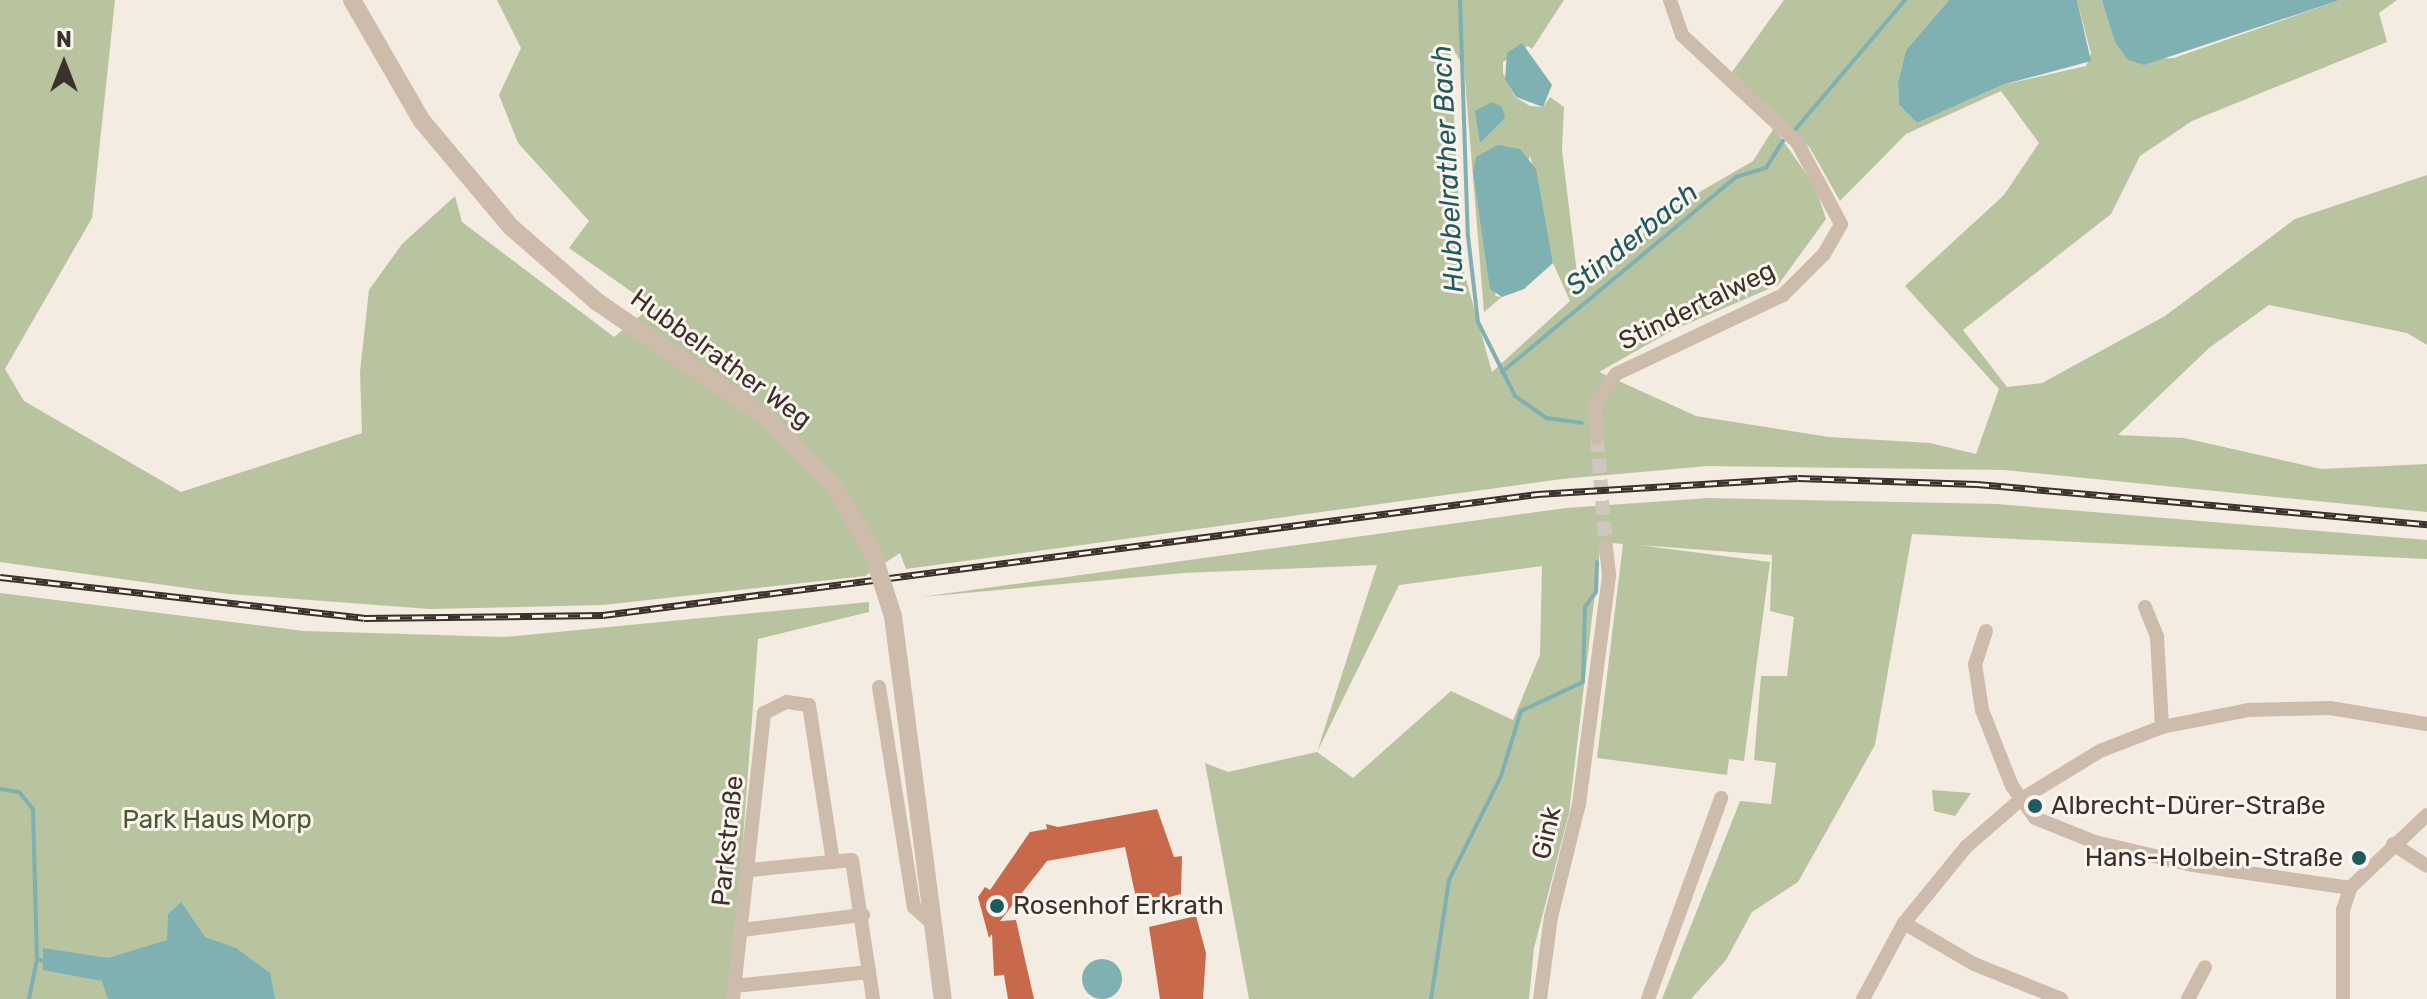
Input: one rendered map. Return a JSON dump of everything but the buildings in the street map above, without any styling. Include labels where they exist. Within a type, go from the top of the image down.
[{"type":"street","name":"Hubbelrather Weg","points":[[352,0],[422,121],[511,227],[596,301],[768,419],[836,489],[872,551],[893,616],[943,999]]},
{"type":"street","name":"Stindertalweg","points":[[1597,438],[1595,405],[1616,374],[1783,295],[1824,254],[1841,224],[1786,131],[1682,35],[1670,0]]},
{"type":"street","name":"Gink","points":[[1540,999],[1597,677],[1606,547]]},
{"type":"street","points":[[2145,607],[2157,637],[2162,727]]},
{"type":"street","points":[[1986,631],[1975,664],[1982,710],[2020,800],[2035,818],[2095,842],[2193,865],[2350,888]]},
{"type":"street","name":"Hubbelrather Weg","points":[[879,687],[914,907],[933,924]]},
{"type":"street","name":"Parkstraße","points":[[734,993],[750,870],[764,713],[787,702],[809,705],[833,862]]},
{"type":"street","points":[[1863,999],[1904,923],[1966,847],[2020,800],[2100,751],[2162,727],[2301,708],[2427,724]]},
{"type":"street","points":[[1648,999],[1721,798]]},
{"type":"street","points":[[2343,999],[2343,910],[2350,888],[2427,815]]},
{"type":"street","points":[[2393,844],[2427,866]]},
{"type":"street","points":[[750,870],[852,860],[863,915],[873,999]]},
{"type":"street","points":[[742,930],[863,915]]},
{"type":"street","points":[[1904,923],[1974,964],[2061,999]]},
{"type":"street","points":[[2188,999],[2205,967]]},
{"type":"street","points":[[734,993],[869,972]]},
{"type":"green space","points":[[0,0],[115,0],[92,218],[5,369],[24,401],[181,492],[362,433],[360,372],[369,290],[402,244],[455,196],[462,222],[614,337],[652,306],[569,248],[589,221],[518,143],[499,95],[521,48],[497,0],[1564,0],[1532,49],[1528,46],[1503,62],[1503,73],[1515,97],[1530,106],[1543,107],[1550,97],[1564,107],[1562,150],[1579,290],[1672,208],[1753,161],[1774,128],[1815,186],[1826,219],[1778,285],[1673,330],[1599,372],[1696,416],[1829,437],[1930,443],[1976,454],[1999,389],[1905,286],[2004,195],[2039,143],[2001,91],[1906,134],[1840,201],[1810,148],[1732,72],[1784,0],[1949,0],[1906,50],[1898,83],[1899,105],[1917,123],[2002,85],[2086,66],[2091,54],[2077,0],[2102,0],[2128,60],[2174,58],[2340,0],[2397,0],[2379,13],[2387,42],[2192,121],[2140,156],[2111,214],[1963,330],[2007,387],[2042,383],[2165,316],[2295,219],[2427,175],[2427,345],[2407,333],[2269,305],[2209,348],[2118,435],[2184,438],[2321,469],[2427,464],[2427,512],[2004,470],[1708,466],[1562,479],[906,569],[900,553],[865,576],[603,605],[430,609],[229,594],[0,562]],"holes":[[[1450,44],[1464,67],[1484,312],[1502,297],[1495,296],[1530,155],[1553,263],[1570,301],[1492,372],[1462,265]]]},
{"type":"green space","points":[[1708,498],[1997,504],[2427,540],[2427,559],[1912,534],[1875,745],[1798,882],[1752,912],[1726,960],[1691,999],[1662,999],[1740,801],[1771,804],[1776,763],[1754,760],[1761,676],[1787,676],[1794,617],[1770,611],[1772,555],[1638,545],[1770,562],[1744,761],[1729,759],[1727,775],[1597,758],[1623,544],[1601,542],[1569,813],[1534,948],[1529,999],[1249,999],[1205,763],[1228,772],[1317,752],[1377,565],[1184,573],[921,597],[1566,508]],"holes":[[[1542,566],[1540,655],[1513,720],[1451,691],[1353,778],[1317,752],[1399,585]]]},
{"type":"green space","name":"Park Haus Morp","points":[[0,593],[304,631],[505,637],[869,602],[869,612],[758,639],[731,999],[0,999]]},
{"type":"green space","points":[[1932,790],[1971,793],[1955,816],[1934,811]]},
{"type":"water","points":[[1949,0],[2077,0],[2091,61],[2002,85],[1917,123],[1899,105],[1898,83],[1906,50]]},
{"type":"water","points":[[2102,0],[2340,0],[2144,65],[2128,60],[2115,42]]},
{"type":"water","points":[[1522,43],[1552,85],[1543,107],[1516,97],[1505,79],[1507,53]]},
{"type":"water","points":[[1492,102],[1502,107],[1505,118],[1480,143],[1475,111]]},
{"type":"water","points":[[1498,145],[1520,149],[1536,169],[1553,263],[1524,289],[1502,297],[1490,289],[1473,172],[1476,157]]},
{"type":"water","points":[[181,902],[205,937],[236,948],[270,973],[275,999],[108,999],[102,981],[43,970],[43,948],[108,958],[167,940],[168,914]]},
{"type":"water","points":[[1102,959],[1116,965],[1122,979],[1116,993],[1102,999],[1088,993],[1082,979],[1088,965]]},
{"type":"waterway","name":"Hubbelrather Bach","points":[[1460,0],[1468,236],[1478,322],[1515,396],[1547,418],[1582,423]]},
{"type":"waterway","name":"Stinderbach","points":[[1794,131],[1905,0]]},
{"type":"waterway","name":"Stinderbach","points":[[1502,372],[1736,177],[1766,168],[1783,141]]},
{"type":"waterway","name":"Hubbelrather Bach","points":[[1431,999],[1449,880],[1501,776],[1521,711],[1583,682],[1585,607],[1596,592],[1597,562]]},
{"type":"waterway","points":[[0,789],[19,792],[33,809],[37,959],[43,961]]},
{"type":"waterway","points":[[29,999],[37,959]]},
{"type":"tunnel","points":[[1597,438],[1606,547]]},
{"type":"railway","points":[[0,577],[364,618],[603,615],[1537,494],[1798,478],[1977,484],[2427,524]]},
{"type":"place","name":"Albrecht-Dürer-Straße","points":[[2035,806]]},
{"type":"place","name":"Hans-Holbein-Straße","points":[[2359,858]]},
{"type":"place","name":"Rosenhof Erkrath","points":[[997,906]]}]
